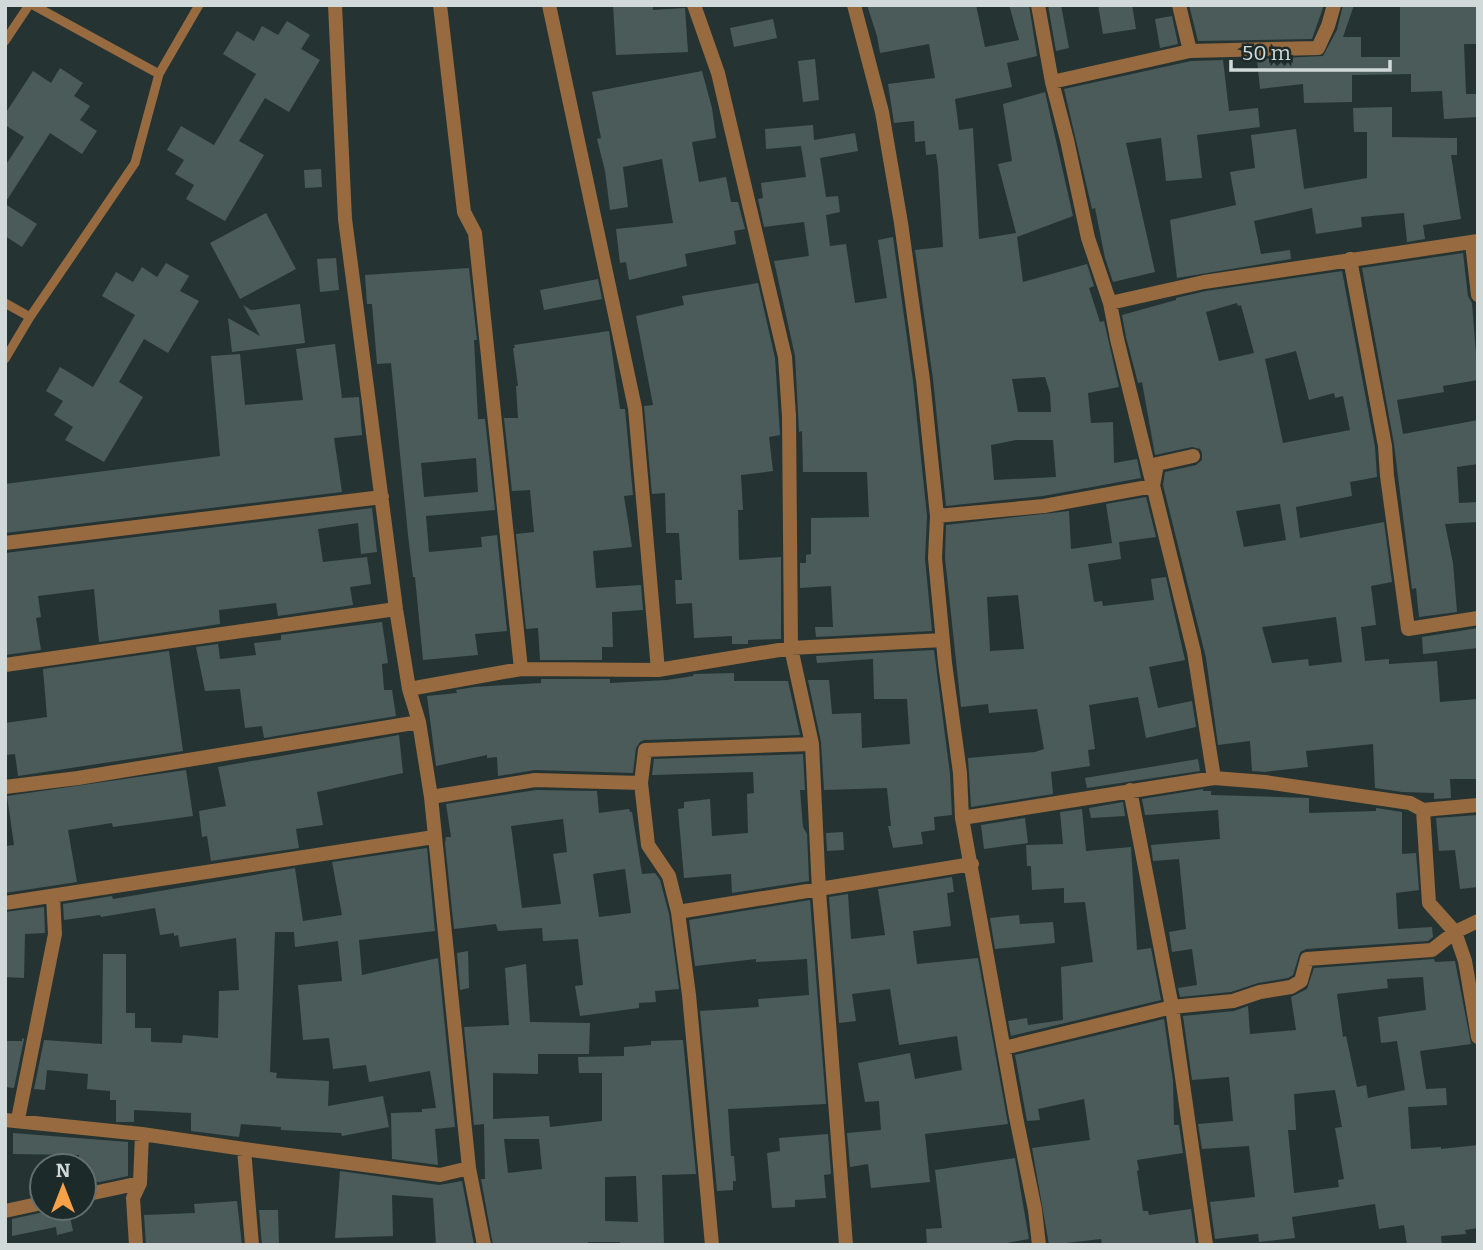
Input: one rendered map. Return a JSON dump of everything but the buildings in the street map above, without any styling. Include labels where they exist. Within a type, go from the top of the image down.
[{"type":"street","points":[[335,5],[345,219],[396,609],[409,689],[419,722],[430,797],[469,1168],[484,1245]]},
{"type":"street","points":[[440,5],[464,212],[475,233],[521,669]]},
{"type":"street","points":[[549,5],[635,408],[658,670]]},
{"type":"street","points":[[694,5],[718,73],[785,357],[789,416],[791,648],[812,744],[819,891],[846,1245]]},
{"type":"street","points":[[854,5],[882,111],[901,223],[923,380],[937,516],[935,558],[960,773],[962,818],[1035,1210],[1039,1245]]},
{"type":"street","points":[[1038,5],[1052,82],[1088,238],[1110,303],[1194,652],[1214,778]]},
{"type":"street","points":[[1179,5],[1190,51]]},
{"type":"street","points":[[1052,82],[1190,51],[1318,48],[1334,5]]},
{"type":"street","points":[[1110,303],[1204,282],[1475,242],[1478,295]]},
{"type":"street","points":[[1350,259],[1385,446],[1408,629],[1478,618]]},
{"type":"street","points":[[1153,485],[1157,464],[1193,456]]},
{"type":"street","points":[[937,516],[1044,506],[1153,485]]},
{"type":"street","points":[[5,543],[382,497]]},
{"type":"street","points":[[5,665],[396,609]]},
{"type":"street","points":[[409,689],[521,669],[658,670],[791,648],[943,640]]},
{"type":"street","points":[[5,787],[92,776],[419,722]]},
{"type":"street","points":[[712,1245],[689,995],[678,912],[669,876],[648,845],[641,783],[645,750],[812,744]]},
{"type":"street","points":[[962,818],[1214,778],[1265,782],[1410,803],[1423,810],[1478,805]]},
{"type":"street","points":[[430,797],[536,780],[641,783]]},
{"type":"street","points":[[1130,790],[1172,1007],[1206,1245]]},
{"type":"street","points":[[1423,810],[1429,903],[1455,932],[1465,961],[1478,1037]]},
{"type":"street","points":[[5,903],[434,837]]},
{"type":"street","points":[[678,912],[972,864]]},
{"type":"street","points":[[53,895],[55,934],[12,1119],[440,1175],[469,1168]]},
{"type":"street","points":[[1004,1048],[1172,1007],[1233,1001],[1260,992],[1291,987],[1301,981],[1307,959],[1432,950],[1455,932],[1478,920]]},
{"type":"street","points":[[136,1245],[133,1198],[139,1183],[142,1134]]},
{"type":"street","points":[[244,1150],[252,1245]]},
{"type":"street","points":[[98,1192],[139,1183]]},
{"type":"street","points":[[5,1211],[28,1206]]},
{"type":"lane","points":[[5,41],[31,5],[159,74]]},
{"type":"lane","points":[[5,359],[30,317],[135,163],[159,74],[199,5]]},
{"type":"lane","points":[[5,303],[30,317]]}]
